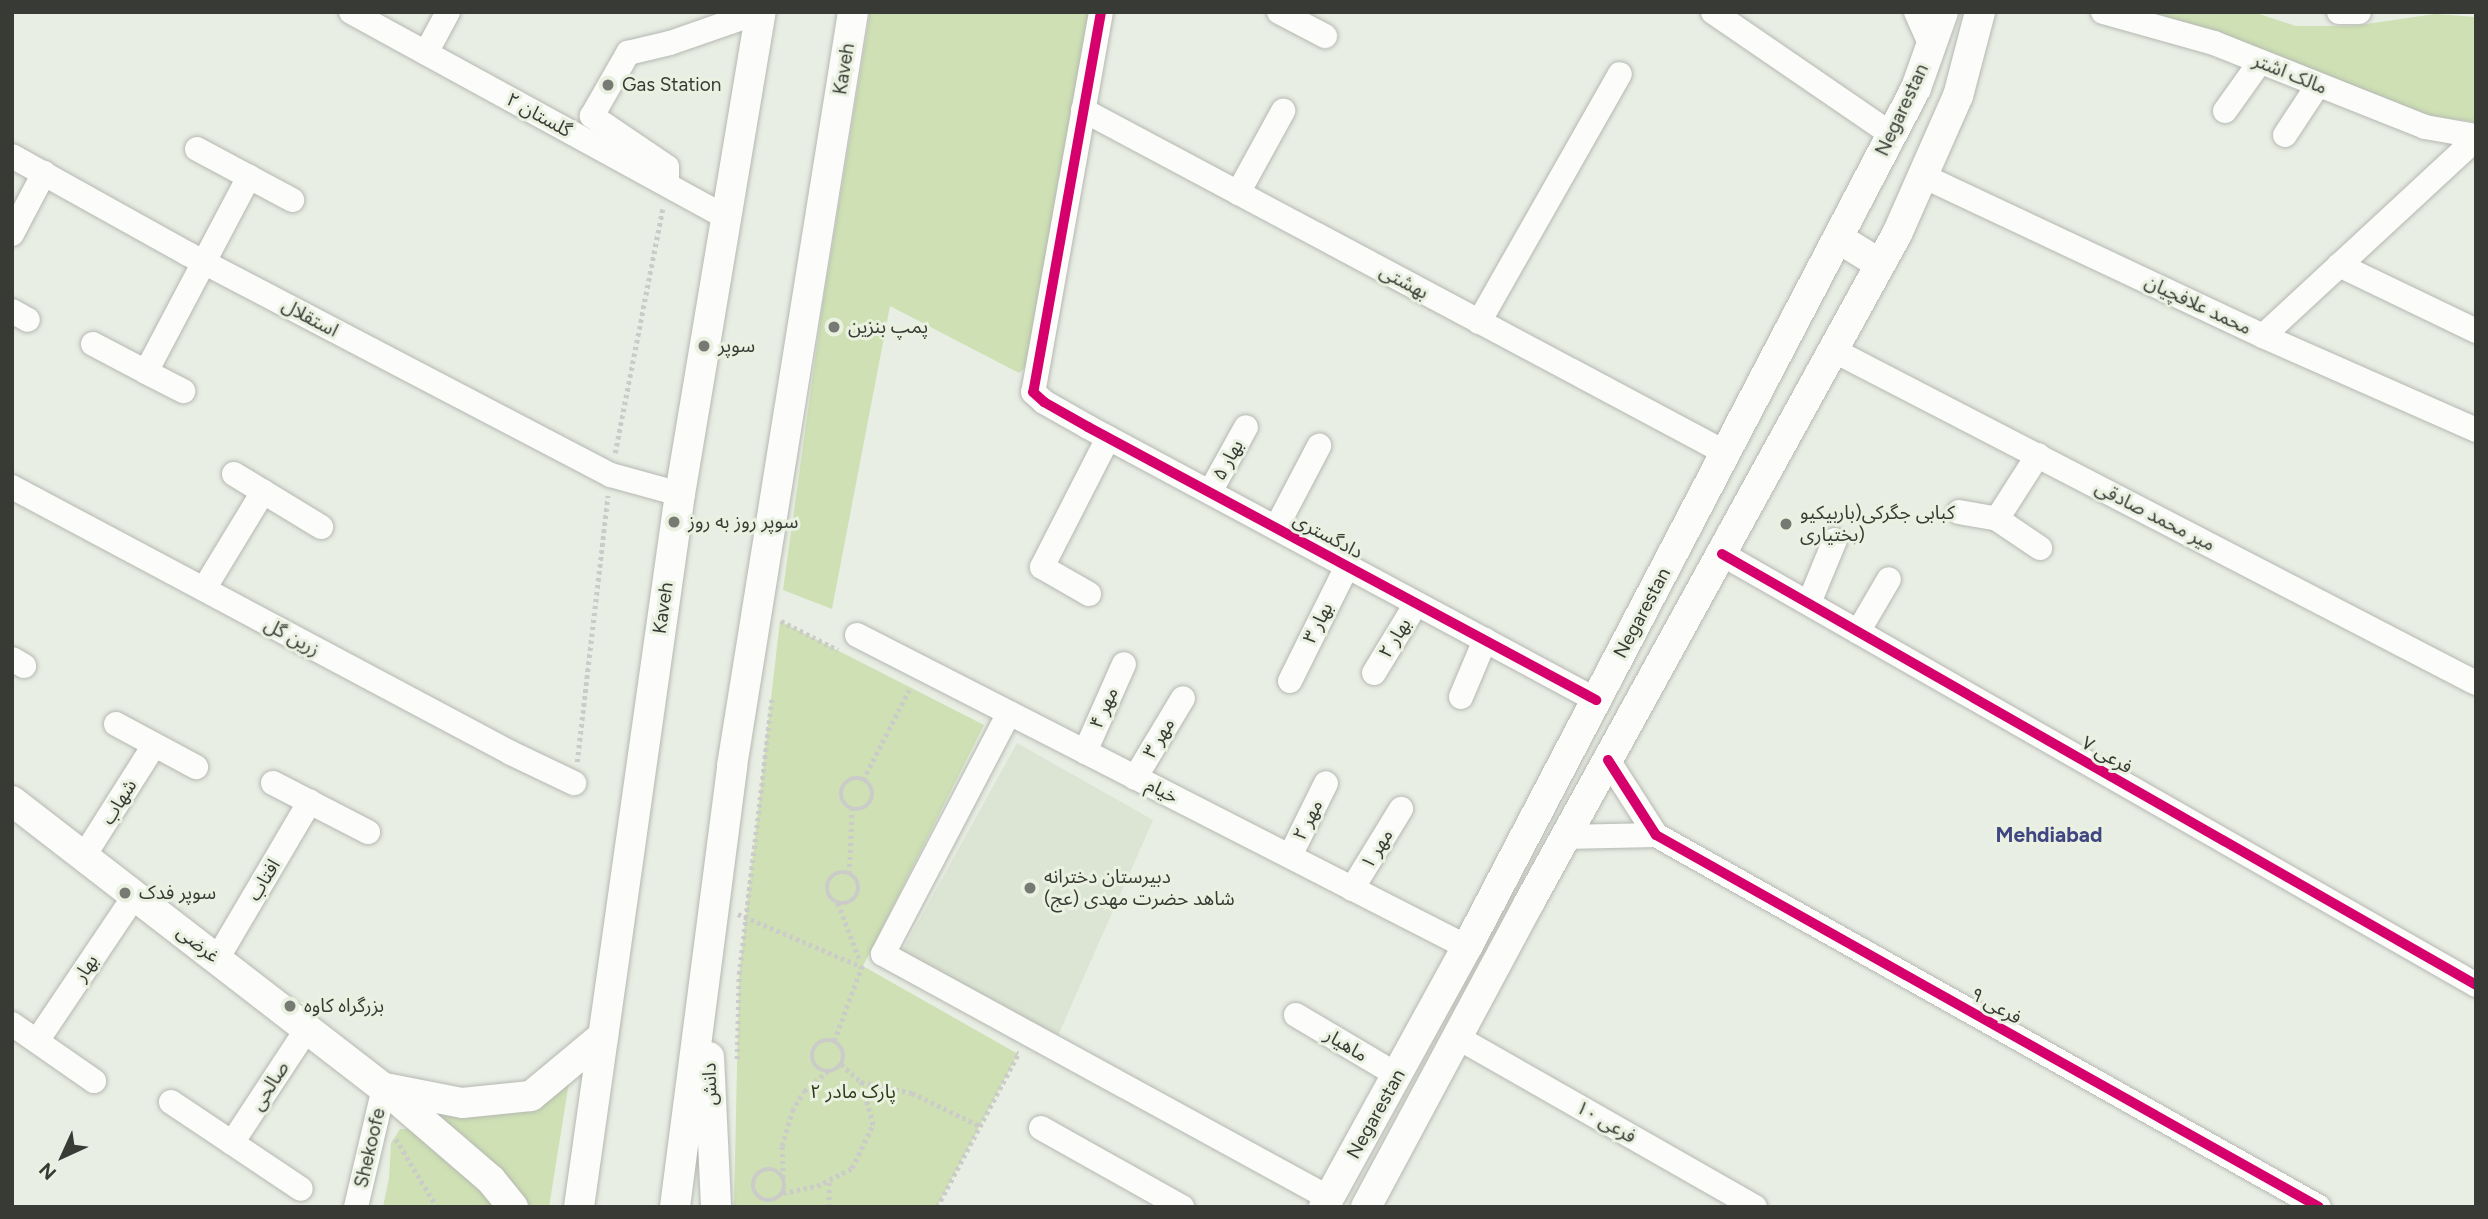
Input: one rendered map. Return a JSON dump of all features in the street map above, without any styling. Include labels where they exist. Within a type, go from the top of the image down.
[{"type":"main road","name":"Kaveh","points":[[579,1207],[680,494],[760,12]]},
{"type":"main road","name":"Kaveh","points":[[676,1207],[732,766],[853,12]]},
{"type":"main road","name":"Negarestan","points":[[1327,1202],[1467,947],[1916,88],[1943,12]]},
{"type":"main road","name":"Negarestan","points":[[1366,1207],[1565,837],[1723,554],[1880,264],[1958,96],[1980,12]]},
{"type":"main road","points":[[1838,238],[1880,264]]},
{"type":"main road","name":"غرضی","points":[[12,801],[307,1029],[382,1100],[491,1180],[513,1207]]},
{"type":"main road","name":"دانش","points":[[707,960],[716,1207]]},
{"type":"main road","points":[[382,1100],[461,1103],[531,1096],[603,1036]]},
{"type":"main road","points":[[1397,1075],[1401,1094],[1409,1102],[1425,1099]]},
{"type":"main road","points":[[1370,1125],[1386,1124],[1397,1129],[1402,1141]]},
{"type":"street","name":"گلستان ۲","points":[[351,12],[727,218]]},
{"type":"street","points":[[426,54],[448,12]]},
{"type":"street","points":[[667,185],[667,167],[592,116],[628,53],[670,43],[760,12]]},
{"type":"street","points":[[1083,110],[1101,12]]},
{"type":"street","points":[[1279,12],[1325,36]]},
{"type":"street","points":[[1713,12],[1891,134]]},
{"type":"street","points":[[1916,12],[1931,45]]},
{"type":"street","name":"مالک اشتر","points":[[2103,12],[2214,43],[2473,145]]},
{"type":"street","points":[[2339,12],[2360,12]]},
{"type":"street","points":[[2225,111],[2260,62]]},
{"type":"street","points":[[1479,322],[1620,74]]},
{"type":"street","points":[[2285,135],[2318,85]]},
{"type":"street","name":"بهشتی","points":[[1083,110],[1726,453]]},
{"type":"street","name":"دادگستری","points":[[1083,110],[1033,392],[1044,402],[1108,438],[1596,700]]},
{"type":"street","points":[[1238,192],[1283,111]]},
{"type":"street","points":[[2263,336],[2473,145]]},
{"type":"street","points":[[197,149],[292,200]]},
{"type":"street","name":"استقلال","points":[[12,156],[204,263],[611,475],[680,494]]},
{"type":"street","points":[[12,234],[44,173]]},
{"type":"street","name":"محمد علافچیان","points":[[1923,176],[2263,336],[2476,430]]},
{"type":"street","points":[[146,372],[249,177]]},
{"type":"street","points":[[2339,265],[2476,331]]},
{"type":"street","points":[[93,344],[183,391]]},
{"type":"street","name":"میر محمد صادقی","points":[[1833,350],[2476,683]]},
{"type":"street","name":"بهار ۵","points":[[1210,492],[1246,427]]},
{"type":"street","points":[[1089,594],[1042,567],[1108,438]]},
{"type":"street","points":[[1276,528],[1319,446]]},
{"type":"street","points":[[1997,519],[2038,455]]},
{"type":"street","points":[[234,474],[321,527]]},
{"type":"street","name":"زرین گل","points":[[12,487],[511,753],[574,783]]},
{"type":"street","points":[[204,589],[263,492]]},
{"type":"street","points":[[1959,512],[1997,519],[2040,548]]},
{"type":"street","points":[[1809,603],[1835,540]]},
{"type":"street","name":"فرعی ۷","points":[[1723,554],[2476,985]]},
{"type":"street","name":"بهار ۳","points":[[1290,681],[1347,566]]},
{"type":"street","points":[[1858,632],[1889,579]]},
{"type":"street","name":"بهار ۲","points":[[1374,673],[1416,604]]},
{"type":"street","name":"خیام","points":[[857,635],[1467,947]]},
{"type":"street","points":[[1461,697],[1485,640]]},
{"type":"street","name":"مهر ۴","points":[[1085,752],[1124,664]]},
{"type":"street","name":"مهر ۳","points":[[1135,778],[1183,698]]},
{"type":"street","points":[[1009,713],[883,954],[1327,1202]]},
{"type":"street","points":[[116,724],[153,747],[196,767]]},
{"type":"street","name":"شهاب","points":[[84,856],[153,747]]},
{"type":"street","points":[[1608,760],[1656,835]]},
{"type":"street","points":[[273,783],[368,832]]},
{"type":"street","name":"مهر ۲","points":[[1290,856],[1326,783]]},
{"type":"street","name":"افتاب","points":[[217,959],[310,801]]},
{"type":"street","name":"مهر ۱","points":[[1352,888],[1401,809]]},
{"type":"street","points":[[1565,837],[1656,835]]},
{"type":"street","name":"فرعی ۹","points":[[1656,835],[2319,1207]]},
{"type":"street","name":"بهار","points":[[37,1041],[135,895]]},
{"type":"street","name":"ماهیار","points":[[1296,1015],[1397,1075]]},
{"type":"street","points":[[12,1024],[94,1081]]},
{"type":"street","name":"صالحی","points":[[232,1143],[307,1029]]},
{"type":"street","name":"فرعی ۱۰","points":[[1457,1037],[1755,1207]]},
{"type":"street","name":"Shekoofe","points":[[356,1207],[382,1100]]},
{"type":"street","points":[[170,1102],[301,1189]]},
{"type":"street","points":[[1041,1128],[1182,1207]]},
{"type":"path","points":[[574,783],[611,475],[667,185]]},
{"type":"path","points":[[779,634],[780,621]]},
{"type":"path","points":[[863,780],[910,687]]},
{"type":"path","points":[[737,1066],[739,974],[773,688]]},
{"type":"path","points":[[853,779],[863,780],[873,792],[871,803],[863,809],[852,809],[842,799],[842,789],[853,779]]},
{"type":"path","points":[[838,903],[849,903],[857,896],[859,886],[849,874],[852,809]]},
{"type":"path","points":[[834,1041],[862,967],[838,903],[828,892],[828,882],[839,873],[849,874]]},
{"type":"path","points":[[713,909],[747,915],[862,967]]},
{"type":"path","points":[[828,1071],[815,1065],[813,1050],[823,1040],[834,1041],[842,1048],[841,1064]]},
{"type":"path","points":[[783,1193],[782,1146],[792,1111],[804,1091],[841,1064]]},
{"type":"path","points":[[783,1178],[776,1170],[765,1170],[757,1175],[753,1184],[756,1194],[764,1200],[775,1200],[783,1193],[829,1180],[852,1168],[873,1125],[861,1083],[841,1064]]},
{"type":"path","points":[[861,1083],[912,1093],[980,1126]]},
{"type":"path","points":[[382,1100],[437,1207]]},
{"type":"path","points":[[829,1180],[829,1207]]},
{"type":"shaded area","name":"دبیرستان دخترانه شاهد حضرت مهدی (عج)","points":[[1017,743],[1153,820],[1056,1040],[899,957]]},
{"type":"green space","points":[[870,12],[1091,12],[1029,364],[1019,373],[890,306],[832,609],[783,590],[822,309]]},
{"type":"green space","points":[[2150,12],[2253,12],[2296,26],[2353,26],[2435,14],[2476,17],[2476,122],[2431,116]]},
{"type":"green space","name":"پارک مادر ۲","points":[[780,621],[984,725],[863,966],[1018,1054],[937,1207],[734,1207],[739,974]]},
{"type":"green space","points":[[570,1076],[549,1207],[531,1207],[501,1170],[462,1134],[421,1104]]},
{"type":"green space","points":[[400,1129],[417,1129],[496,1207],[383,1207],[389,1178],[391,1143]]},
{"type":"cycle path","points":[[1101,12],[1033,392],[1044,402],[1088,427],[1596,700]]},
{"type":"cycle path","points":[[1722,554],[2476,985]]},
{"type":"cycle path","points":[[1608,760],[1656,835],[2319,1207]]},
{"type":"place","name":"Gas Station","points":[[608,85]]},
{"type":"place","name":"پمپ بنزین","points":[[834,327]]},
{"type":"place","name":"سوپر","points":[[704,346]]},
{"type":"place","name":"سوپر روز به روز","points":[[674,522]]},
{"type":"place","name":"کبابی جگرکی(باربیکیو بختیاری)","points":[[1786,524]]},
{"type":"place","name":"دبیرستان دخترانه شاهد حضرت مهدی (عج)","points":[[1030,888]]},
{"type":"place","name":"سوپر فدک","points":[[125,893]]},
{"type":"place","name":"بزرگراه کاوه","points":[[290,1006]]},
{"type":"district","name":"Mehdiabad","points":[[2049,835]]}]
